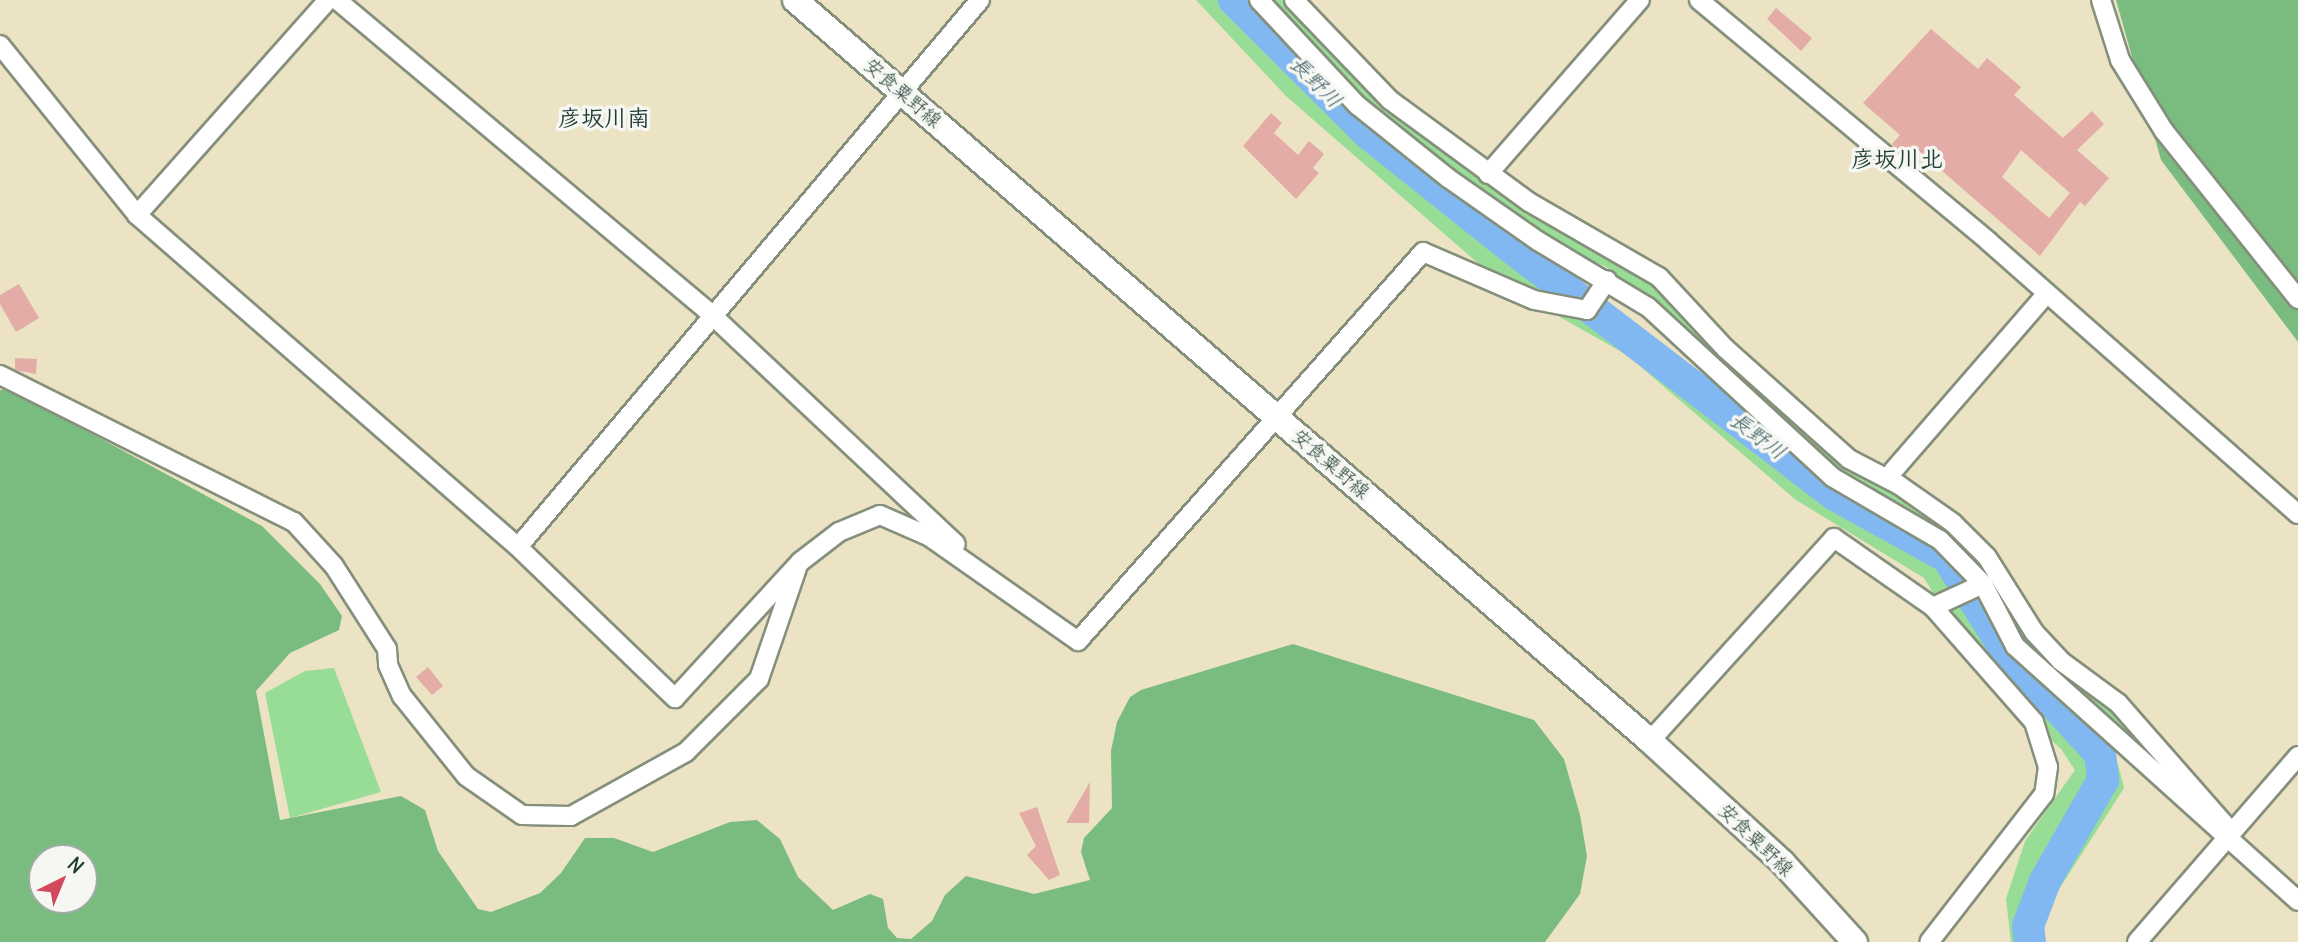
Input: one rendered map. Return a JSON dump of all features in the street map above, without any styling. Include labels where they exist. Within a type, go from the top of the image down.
[{"type":"main road","name":"安食粟野線","points":[[796,0],[1650,741],[1783,863],[1854,942]]},
{"type":"street","points":[[137,215],[328,0]]},
{"type":"street","points":[[337,0],[713,316],[1023,606]]},
{"type":"street","points":[[518,547],[900,90],[980,0]]},
{"type":"street","points":[[1259,0],[1367,113],[1448,178],[1538,241],[1648,307],[1832,477],[1940,540],[1980,586],[2015,646],[2229,835],[2298,901]]},
{"type":"street","points":[[1294,0],[1390,100],[1488,174],[1659,277],[1726,349],[1849,460],[1899,485],[1953,523],[1987,557],[2034,632],[2061,661],[2118,703],[2229,835]]},
{"type":"street","points":[[1488,174],[1640,0]]},
{"type":"street","points":[[1699,0],[2047,293],[2298,514]]},
{"type":"street","points":[[2101,0],[2120,60],[2164,131],[2298,299]]},
{"type":"street","points":[[0,45],[137,215],[518,547],[675,698],[800,562],[855,522],[880,515],[930,537],[1023,606],[1078,641],[1279,419],[1423,252],[1534,300],[1587,310],[1606,282]]},
{"type":"street","points":[[1893,471],[2047,293]]},
{"type":"street","points":[[0,375],[294,522],[334,566],[387,649],[388,665],[402,696],[466,776],[522,815],[570,816],[686,752],[759,679],[800,562]]},
{"type":"street","points":[[1650,741],[1834,538],[1933,607],[2034,722],[2048,767],[2044,793],[1929,942]]},
{"type":"street","points":[[1933,607],[1952,596],[1980,586]]},
{"type":"street","points":[[2137,942],[2298,756]]},
{"type":"green space","points":[[1196,0],[1225,0],[1323,99],[1505,251],[1636,329],[1827,495],[1890,530],[1944,574],[2049,709],[2118,764],[2124,788],[2040,919],[2044,942],[2011,942],[2006,899],[2025,841],[2075,770],[2061,749],[1985,679],[1924,578],[1796,500],[1627,355],[1503,285],[1286,96]]},
{"type":"green space","points":[[1266,0],[1287,0],[1375,98],[1513,204],[1579,236],[1648,279],[1846,468],[1944,522],[2214,820],[2025,649],[1981,573],[1834,473],[1653,305],[1605,266],[1565,252],[1363,101]]},
{"type":"green space","points":[[2116,0],[2298,0],[2298,342],[2161,160]]},
{"type":"green space","points":[[9,389],[262,526],[320,584],[342,616],[339,630],[290,653],[256,691],[280,820],[401,796],[425,810],[438,851],[478,909],[491,912],[540,893],[561,873],[585,838],[614,838],[653,852],[730,822],[757,820],[780,839],[798,877],[833,910],[870,894],[883,899],[888,928],[897,938],[911,939],[932,921],[945,895],[966,876],[1034,894],[1090,880],[1081,852],[1084,838],[1112,808],[1111,751],[1117,722],[1130,697],[1141,690],[1293,644],[1534,720],[1564,759],[1580,815],[1587,856],[1580,894],[1545,942],[0,942],[0,390]]},
{"type":"green space","points":[[334,668],[381,792],[290,818],[265,693],[305,671]]},
{"type":"building","points":[[1776,8],[1812,38],[1801,51],[1767,19]]},
{"type":"building","points":[[1931,29],[1978,69],[1987,58],[2021,87],[2014,95],[2063,138],[2092,111],[2104,124],[2077,150],[2109,178],[2085,206],[2080,202],[2040,256],[1918,150],[1910,160],[1892,144],[1900,135],[1863,103]],"holes":[[[2021,150],[2070,193],[2049,218],[2002,177]]]},
{"type":"building","points":[[1271,113],[1282,123],[1274,133],[1298,155],[1309,141],[1324,154],[1313,168],[1319,173],[1296,199],[1243,146]]},
{"type":"building","points":[[19,284],[39,318],[16,332],[0,304],[0,295]]},
{"type":"building","points":[[15,358],[37,359],[36,374],[15,370]]},
{"type":"building","points":[[428,667],[443,686],[432,695],[416,677]]},
{"type":"building","points":[[1090,782],[1089,823],[1066,823]]},
{"type":"building","points":[[1037,807],[1060,875],[1049,880],[1027,855],[1036,846],[1019,813]]},
{"type":"waterway","name":"長野川","points":[[1234,0],[1369,134],[1508,245],[1835,495],[1947,557],[2007,652],[2100,754],[2103,780],[2045,881],[2028,926],[2030,942]]},
{"type":"district","name":"彦坂川南","points":[[604,118]]},
{"type":"district","name":"彦坂川北","points":[[1897,159]]}]
